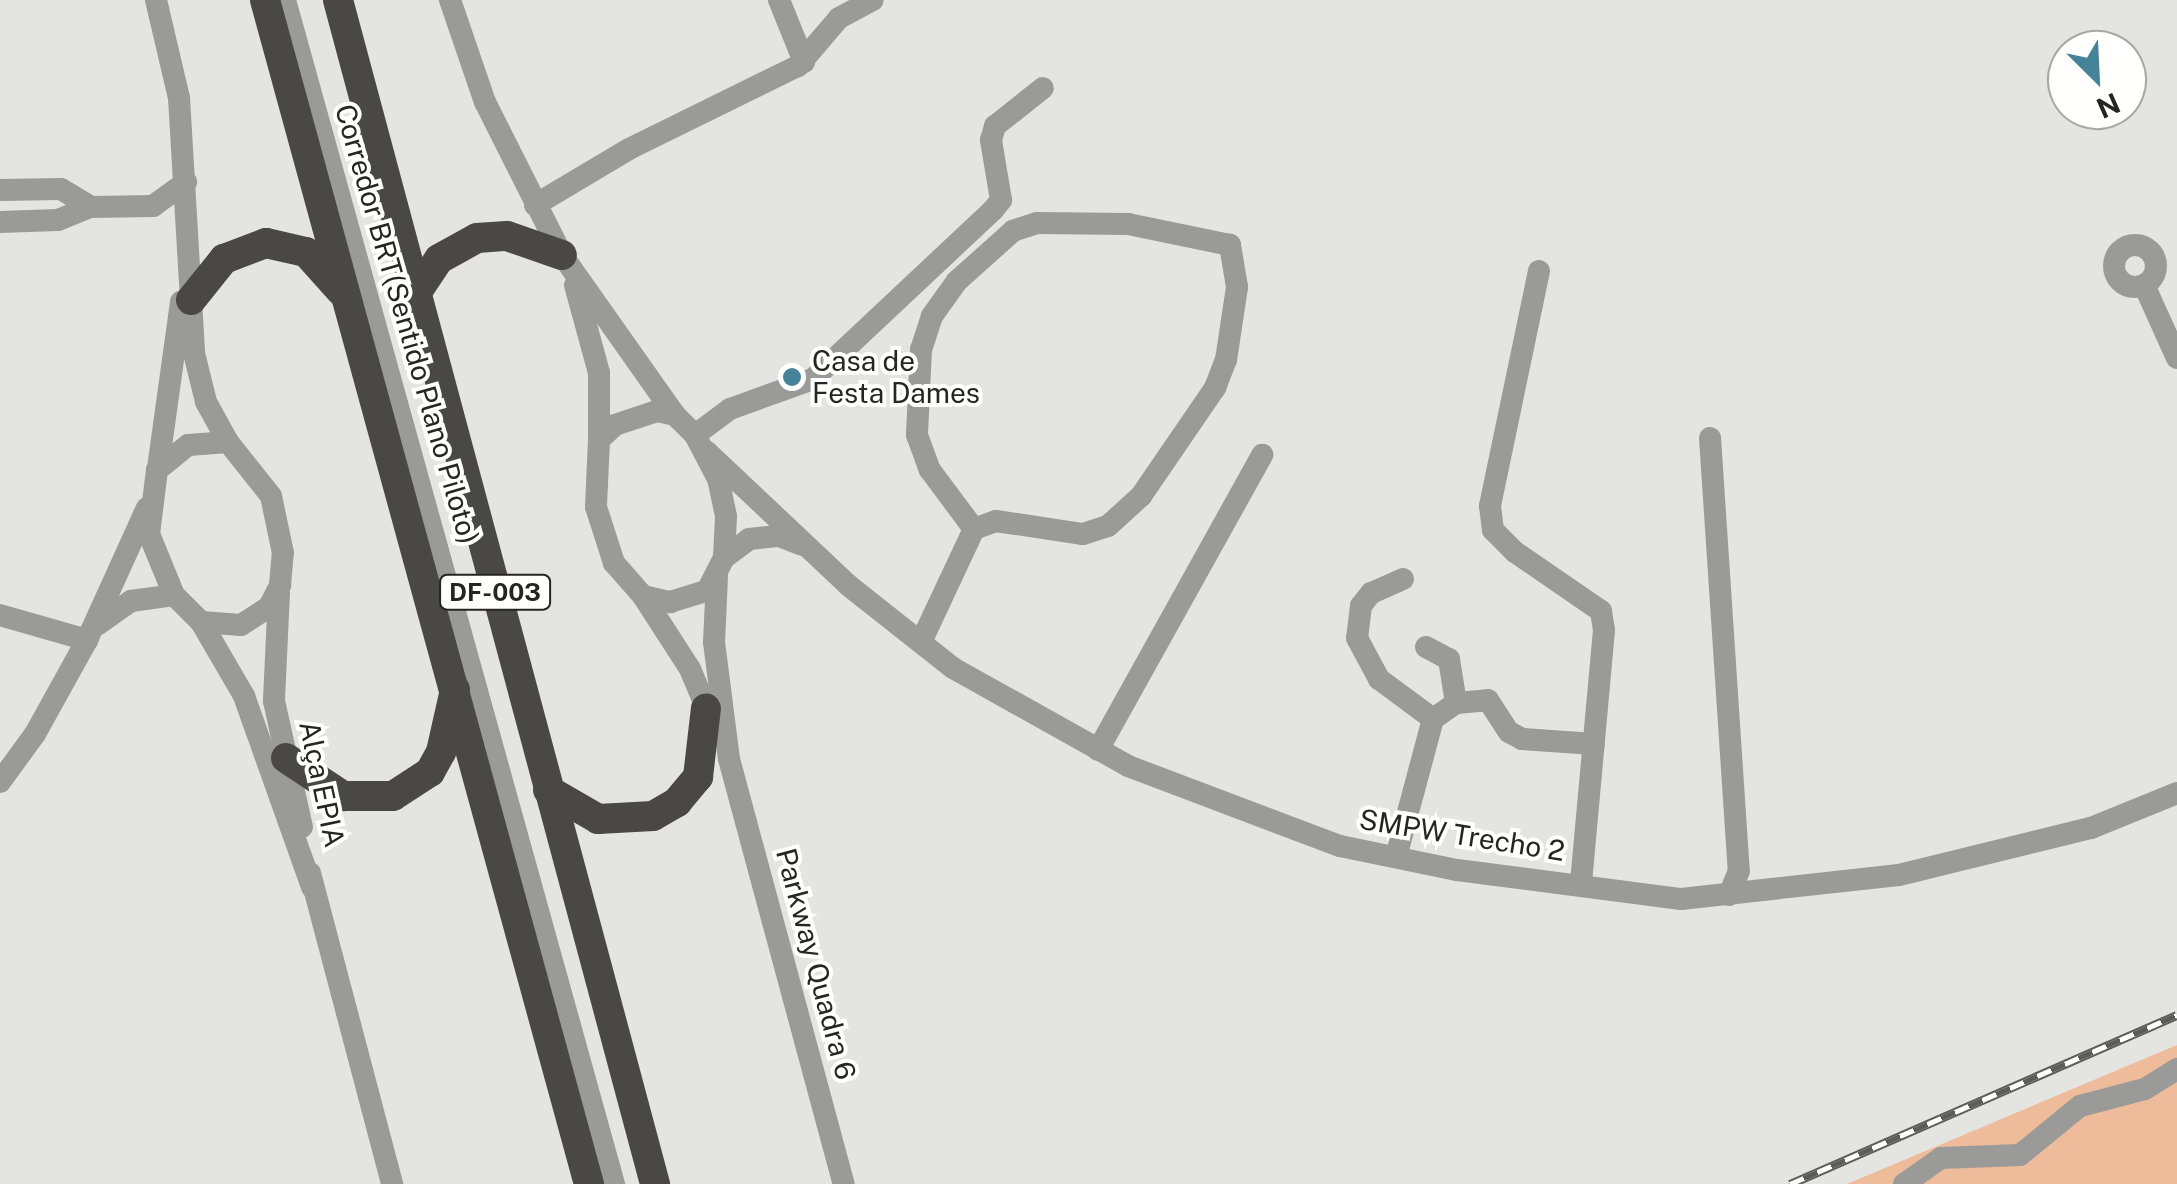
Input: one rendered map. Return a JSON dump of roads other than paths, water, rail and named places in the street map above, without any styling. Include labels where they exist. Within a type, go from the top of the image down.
[{"type":"highway","name":"DF-003","points":[[265,0],[456,682],[589,1184]]},
{"type":"highway","name":"DF-003","points":[[338,0],[655,1184]]},
{"type":"highway","points":[[415,295],[439,260],[477,238],[506,236],[566,261]]},
{"type":"highway","points":[[190,284],[224,259],[266,243],[306,252],[353,308]]},
{"type":"highway","points":[[286,758],[343,796],[365,799],[412,788],[441,752],[456,682]]},
{"type":"highway","points":[[548,790],[598,818],[653,816],[677,802],[698,777],[706,708]]},
{"type":"street","points":[[148,505],[154,554],[174,595],[201,622],[241,625],[268,607],[280,585],[283,553],[271,496],[228,442],[199,379],[179,98],[156,0]]},
{"type":"street","name":"Corredor BRT(Sentido Plano Piloto)","points":[[285,0],[614,1184]]},
{"type":"street","points":[[324,0],[642,1184]]},
{"type":"street","points":[[450,0],[485,102],[566,261],[675,415],[701,443],[726,516],[720,568]]},
{"type":"street","points":[[778,0],[804,62]]},
{"type":"street","points":[[535,205],[628,149],[804,62],[838,18],[873,0]]},
{"type":"street","points":[[701,443],[730,409],[814,379],[993,210],[1002,187],[991,140],[995,126],[1043,88]]},
{"type":"street","points":[[0,222],[39,220],[91,207],[153,206],[186,182]]},
{"type":"street","points":[[39,189],[39,220]]},
{"type":"street","points":[[0,190],[60,189],[91,207]]},
{"type":"street","points":[[153,206],[188,240]]},
{"type":"street","points":[[921,642],[974,530],[996,521],[1083,534],[1126,514],[1195,419],[1226,360],[1237,287],[1230,245],[1128,224],[1037,224],[1014,230],[957,281],[932,316],[921,349],[916,435],[930,470],[974,530]]},
{"type":"street","points":[[566,261],[599,373],[600,440],[594,485],[601,535],[614,564],[644,596],[690,600],[720,568],[764,536],[806,547]]},
{"type":"street","points":[[1539,271],[1490,506],[1493,530],[1515,552],[1601,610],[1581,886]]},
{"type":"street","points":[[0,782],[74,665],[148,505],[190,284]]},
{"type":"street","points":[[2144,285],[2177,358]]},
{"type":"street","points":[[600,440],[634,414],[675,415]]},
{"type":"street","points":[[1710,438],[1739,871],[1730,895]]},
{"type":"street","points":[[157,470],[188,445],[228,442]]},
{"type":"street","name":"SMPW Trecho 2","points":[[701,443],[806,547],[921,642],[1019,709],[1216,803],[1340,846],[1681,899],[1899,875],[2091,828],[2177,794]]},
{"type":"street","points":[[1098,750],[1262,455]]},
{"type":"street","name":"Parkway Quadra 6","points":[[720,568],[714,642],[729,759],[844,1184]]},
{"type":"street","points":[[1403,579],[1384,584],[1361,606],[1357,638],[1379,679],[1433,719]]},
{"type":"street","name":"Alça EPIA","points":[[280,585],[272,649],[286,758],[312,887]]},
{"type":"street","points":[[0,615],[43,632],[91,633],[118,607],[174,595]]},
{"type":"street","name":"Parkway Quadra 6","points":[[644,596],[706,708],[729,759]]},
{"type":"street","name":"Alça EPIA","points":[[201,622],[244,696],[312,887]]},
{"type":"street","points":[[43,632],[74,665]]},
{"type":"street","points":[[1426,647],[1449,659],[1456,703]]},
{"type":"street","points":[[1396,857],[1433,719],[1456,703],[1488,700],[1509,732],[1522,739],[1594,744]]},
{"type":"street","points":[[312,887],[392,1184]]},
{"type":"street","points":[[1904,1184],[1942,1158],[2020,1155],[2080,1106],[2145,1089],[2177,1069]]},
{"type":"railway","points":[[1790,1184],[2177,1015]]},
{"type":"place","name":"Casa de Festa Dames","points":[[792,377]]}]
